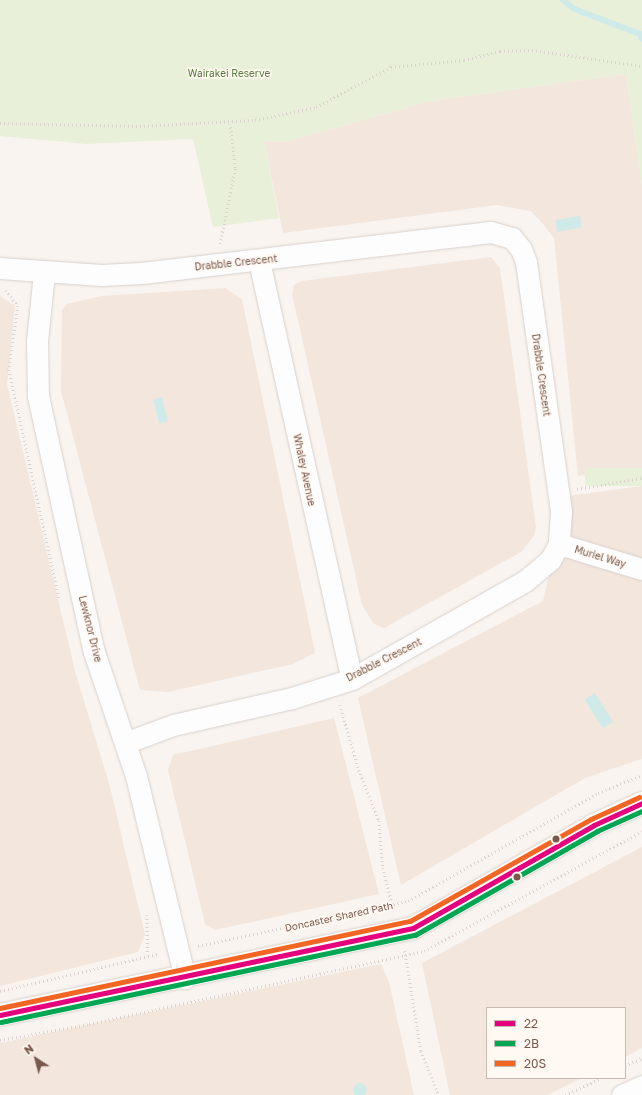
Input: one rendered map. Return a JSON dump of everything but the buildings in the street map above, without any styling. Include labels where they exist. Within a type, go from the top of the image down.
[{"type":"street","name":"Drabble Crescent","points":[[0,268],[44,273],[101,275],[259,261],[491,232],[512,238],[521,249],[526,262],[562,528],[559,544],[550,560],[535,574],[352,679],[292,698],[173,725],[125,743]]},
{"type":"street","name":"Whaley Avenue","points":[[259,261],[352,679]]},
{"type":"street","name":"Lewknor Drive","points":[[44,273],[37,340],[38,396],[94,652],[125,743],[185,978]]},
{"type":"street","name":"Muriel Way","points":[[559,544],[642,570]]},
{"type":"street","points":[[0,1015],[185,978],[400,931],[428,922],[594,825],[642,803]]},
{"type":"street","points":[[622,1095],[642,1086]]},
{"type":"path","points":[[0,123],[230,124],[316,107],[391,67],[406,64],[464,60],[500,51],[532,50],[640,66]]},
{"type":"path","points":[[222,264],[219,246],[235,168],[230,124]]},
{"type":"path","points":[[558,492],[642,478]]},
{"type":"path","points":[[352,679],[339,707],[379,821],[384,868],[400,931],[421,1051],[439,1095]]},
{"type":"path","name":"Doncaster Shared Path","points":[[0,991],[141,960],[148,955],[393,906],[427,892],[598,793],[642,775]]},
{"type":"path","points":[[145,910],[148,955]]},
{"type":"path","points":[[626,1066],[642,1058]]},
{"type":"path","points":[[565,1095],[599,1079]]},
{"type":"shaded area","points":[[626,74],[642,186],[642,468],[578,476],[554,238],[531,211],[497,205],[283,233],[264,141],[285,142],[430,101]]},
{"type":"shaded area","points":[[491,257],[500,268],[536,527],[534,536],[521,552],[384,628],[374,624],[362,605],[292,294],[294,285],[302,281]]},
{"type":"shaded area","points":[[225,288],[242,299],[315,653],[293,664],[168,692],[140,690],[61,391],[62,310],[67,304],[102,296]]},
{"type":"shaded area","points":[[0,296],[15,306],[7,384],[75,671],[110,787],[145,935],[138,952],[0,986]]},
{"type":"shaded area","points":[[642,486],[642,759],[585,778],[401,885],[358,698],[543,601],[567,496]]},
{"type":"shaded area","points":[[334,718],[379,894],[215,930],[205,924],[168,770],[173,755]]},
{"type":"shaded area","points":[[642,847],[642,1048],[626,1056],[626,1007],[486,1007],[486,1079],[580,1079],[547,1095],[450,1095],[422,963]]},
{"type":"shaded area","points":[[381,964],[389,982],[414,1095],[0,1095],[0,1043]]},
{"type":"green space","name":"Wairakei Reserve","points":[[0,0],[642,0],[642,186],[626,74],[430,101],[285,142],[264,141],[279,218],[213,227],[193,139],[87,144],[0,136]]},
{"type":"green space","points":[[585,468],[642,468],[642,486],[585,486]]},
{"type":"water","points":[[580,216],[582,228],[557,232],[555,220]]},
{"type":"water","points":[[162,397],[168,421],[159,423],[153,399]]},
{"type":"water","points":[[595,693],[613,722],[603,728],[585,699]]},
{"type":"water","points":[[360,1083],[366,1087],[367,1090],[365,1095],[355,1095],[353,1090],[355,1085]]},
{"type":"waterway","points":[[563,0],[574,9],[640,34],[642,39]]},
{"type":"transit line","name":"20S","points":[[0,1008],[410,921],[591,819],[639,797]]},
{"type":"transit line","name":"22","points":[[0,1015],[413,928],[594,825],[642,803]]},
{"type":"transit line","name":"2B","points":[[1,1022],[415,935],[597,831],[642,811]]}]
